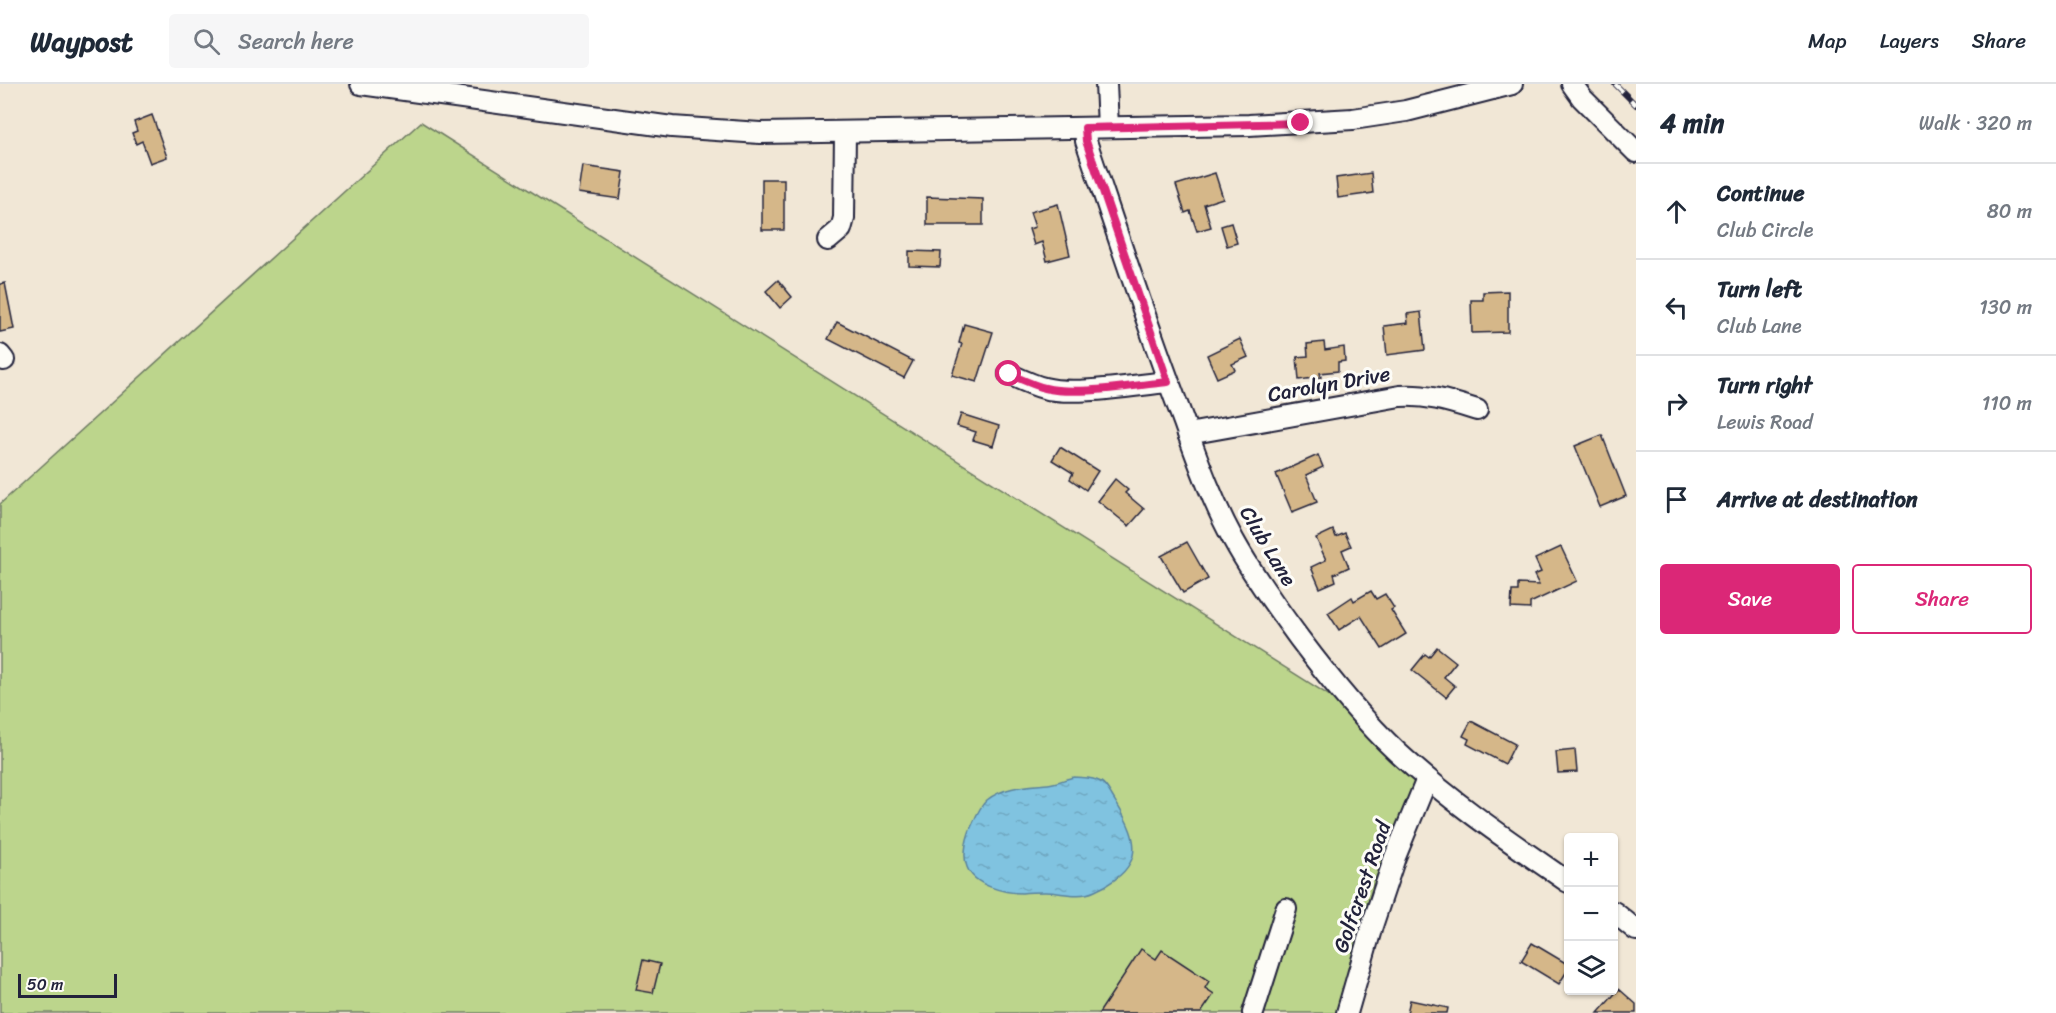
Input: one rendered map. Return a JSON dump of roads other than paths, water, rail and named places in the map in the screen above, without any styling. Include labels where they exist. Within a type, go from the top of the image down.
[{"type":"street","points":[[361,84],[424,88],[672,127],[760,133],[1249,125],[1353,119],[1406,111],[1512,84]]},
{"type":"street","points":[[1106,84],[1108,127]]},
{"type":"street","points":[[1572,84],[1582,98],[1636,152]]},
{"type":"street","name":"Club Lane","points":[[1085,128],[1086,141],[1168,382],[1217,507],[1234,541],[1281,615],[1358,712],[1396,751],[1467,812],[1564,879]]},
{"type":"street","points":[[828,240],[841,229],[844,218],[846,133]]},
{"type":"street","points":[[1009,374],[1043,388],[1056,390],[1100,389],[1168,382]]},
{"type":"street","name":"Carolyn Drive","points":[[1188,434],[1408,395],[1431,396],[1477,410]]},
{"type":"street","name":"Golfcrest Road","points":[[1347,1013],[1395,857],[1427,779]]},
{"type":"street","points":[[1253,1013],[1286,909]]},
{"type":"street","points":[[1618,915],[1636,930]]},
{"type":"water","points":[[1074,777],[1092,778],[1103,783],[1130,828],[1134,846],[1133,855],[1130,863],[1119,876],[1095,891],[1076,895],[1051,892],[1007,892],[983,884],[971,874],[965,857],[967,839],[977,814],[987,800],[1008,789]]},
{"type":"railway","points":[[1615,84],[1636,105]]}]
